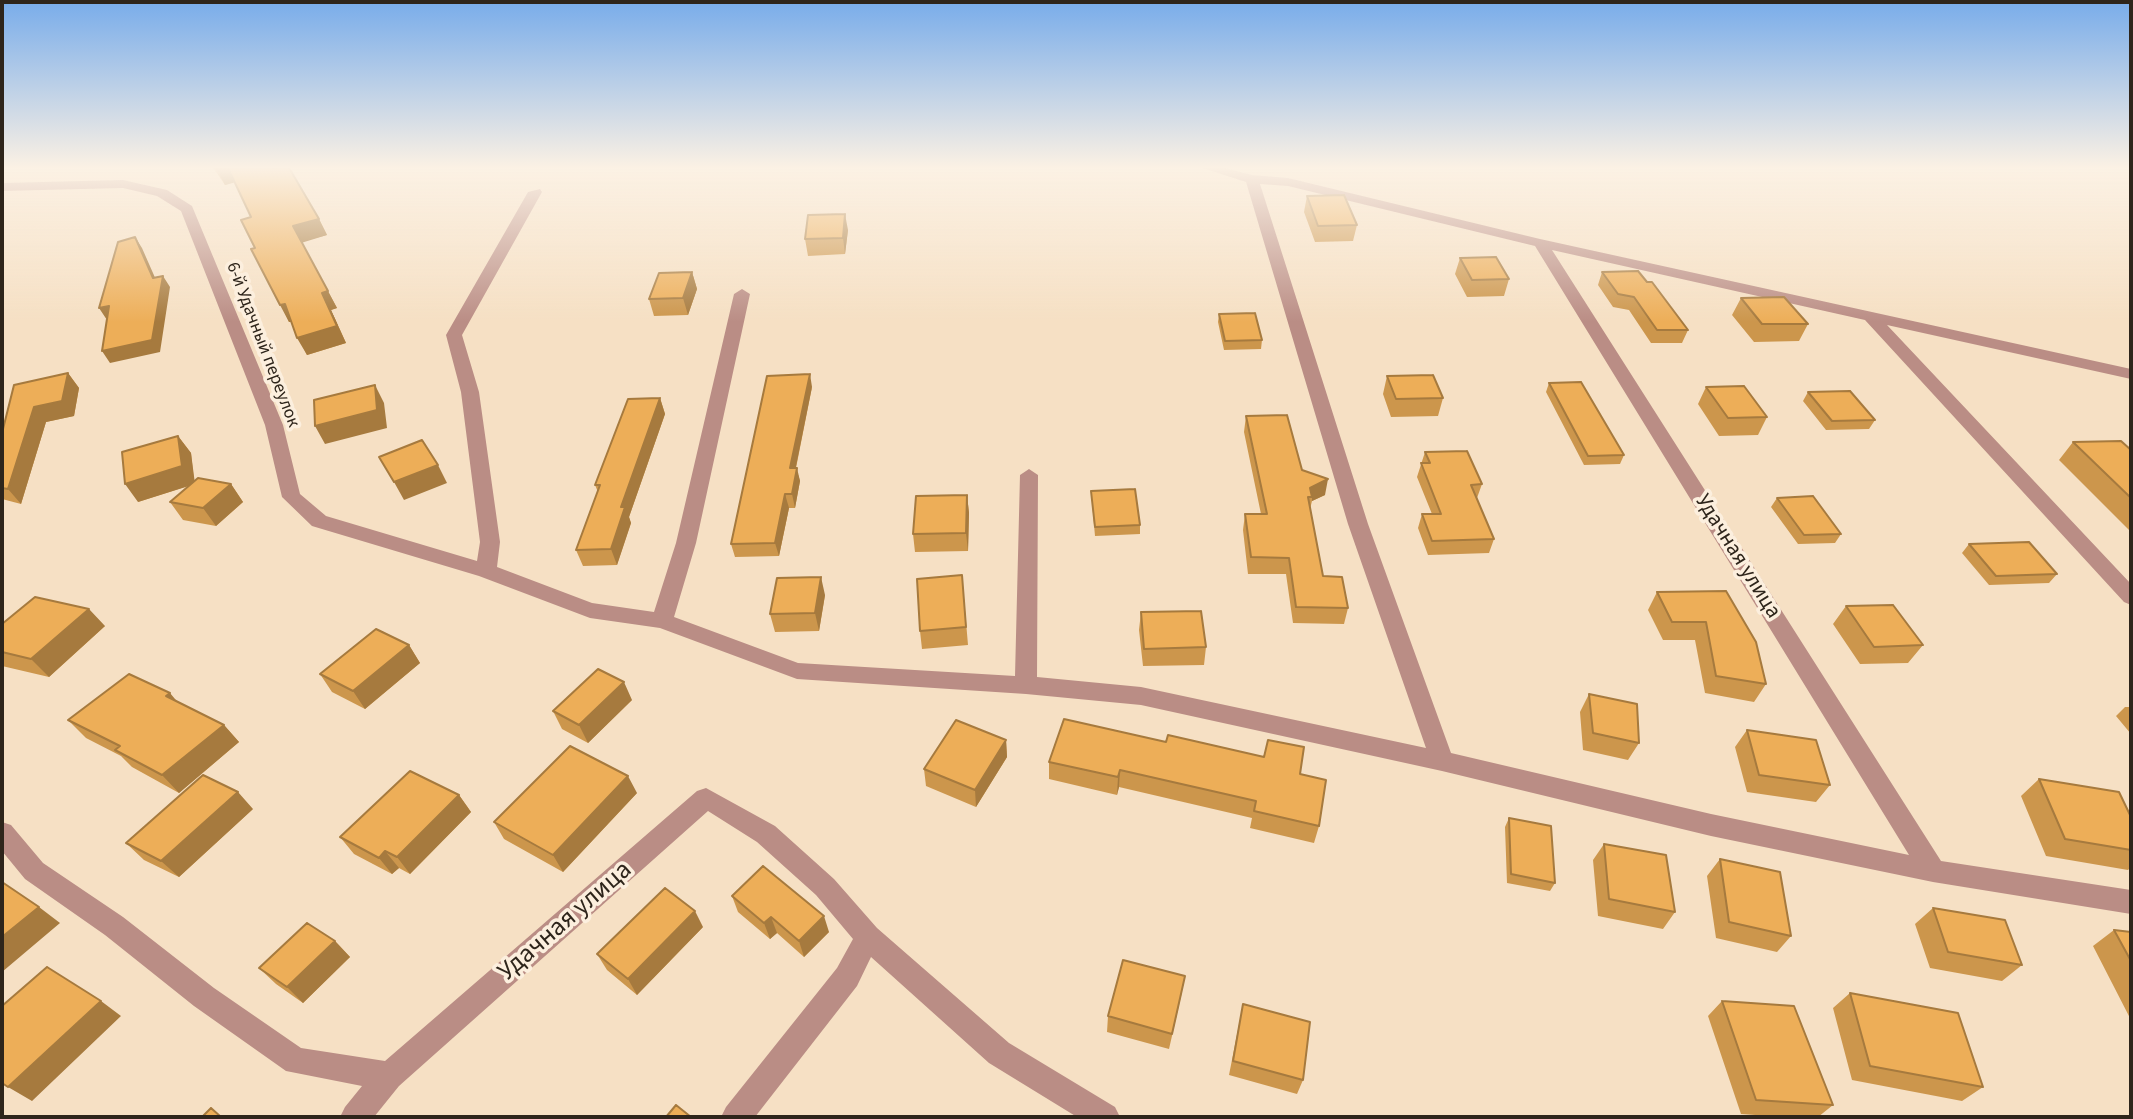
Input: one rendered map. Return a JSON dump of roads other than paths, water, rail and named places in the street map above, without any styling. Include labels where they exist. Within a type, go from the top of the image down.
[{"type":"street","name":"6-й Удачный переулок","points":[[191,218],[274,425],[291,497],[319,521],[486,571]]},
{"type":"street","points":[[520,218],[454,335],[470,392],[490,542],[486,571],[590,610],[662,621],[797,671],[1026,685],[1141,696],[1442,761],[1711,825],[1933,871],[2131,902]]},
{"type":"street","points":[[1264,218],[1358,524],[1442,761]]},
{"type":"street","points":[[1438,218],[2131,374]]},
{"type":"street","name":"Удачная улица","points":[[1540,243],[1933,871]]},
{"type":"street","points":[[662,621],[686,543],[742,294]]},
{"type":"street","points":[[1869,315],[2131,597]]},
{"type":"street","points":[[1026,685],[1029,475]]},
{"type":"street","name":"Удачная улица","points":[[389,1076],[706,798],[766,834],[825,887],[868,937],[999,1053],[1105,1117]]},
{"type":"street","points":[[2,833],[34,871],[114,926],[204,997],[296,1061],[389,1076]]},
{"type":"street","points":[[736,1117],[847,977],[868,937]]},
{"type":"street","points":[[355,1117],[389,1076]]}]
